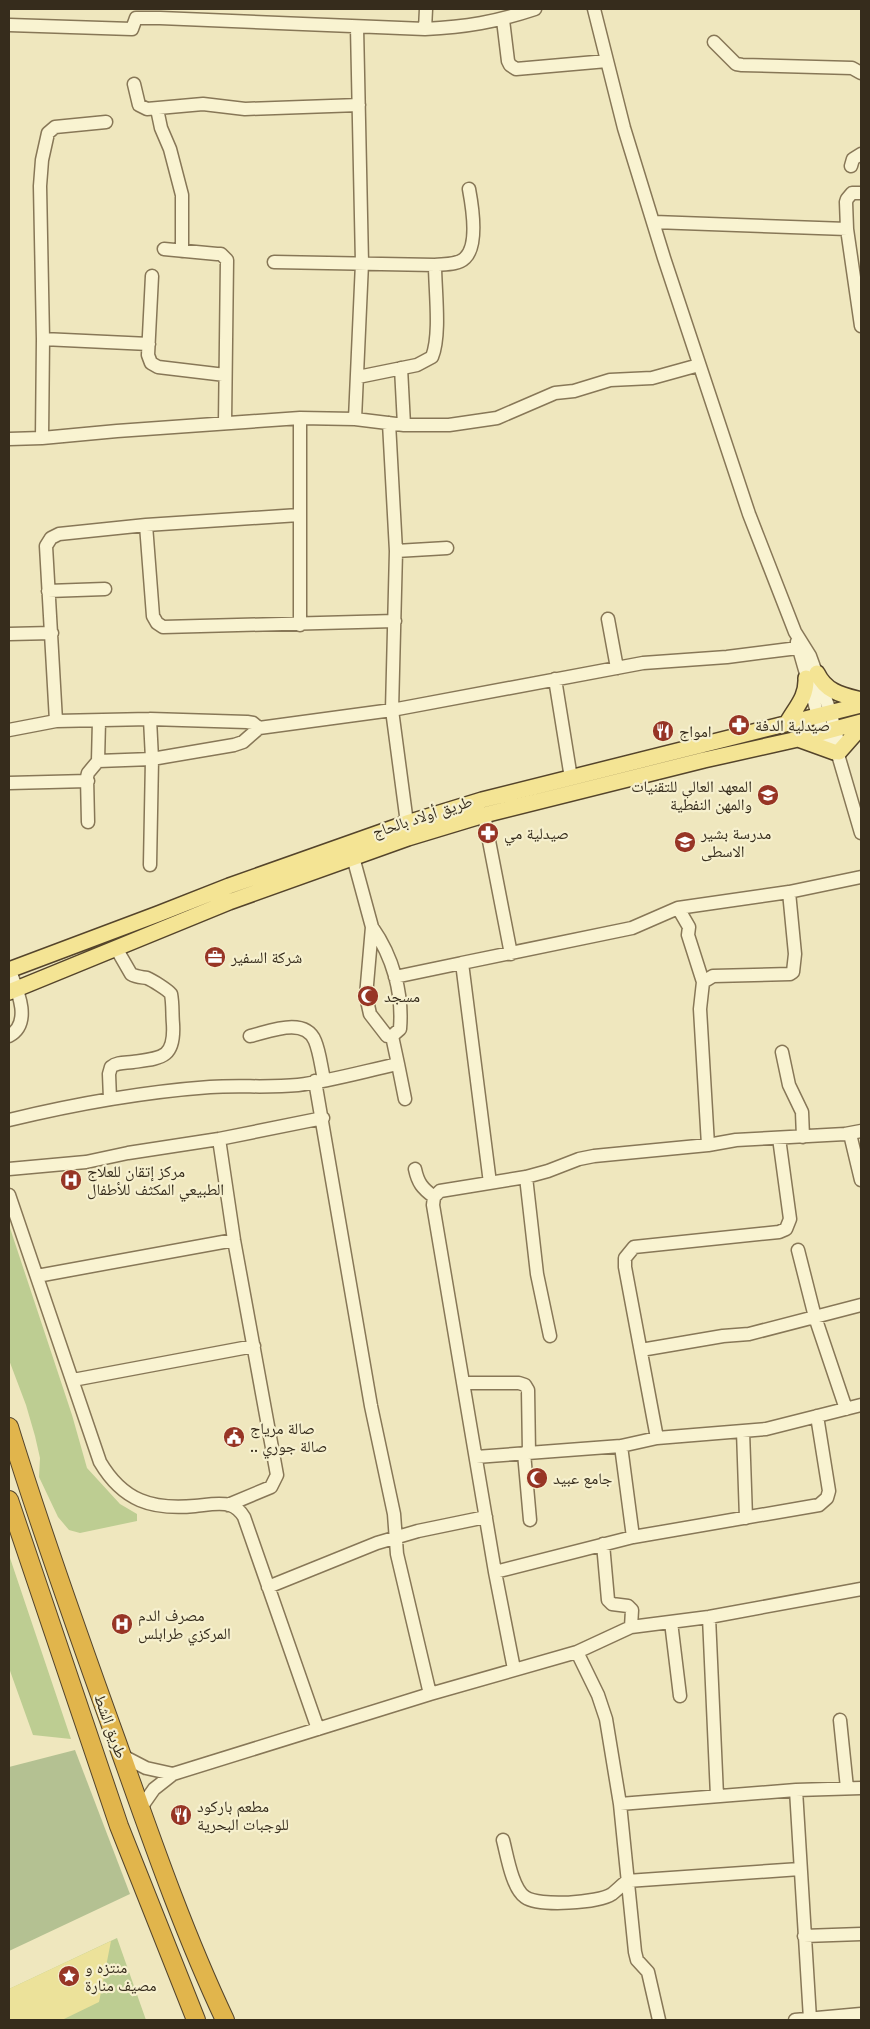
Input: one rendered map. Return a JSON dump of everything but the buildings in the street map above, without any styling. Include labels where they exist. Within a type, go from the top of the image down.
[{"type":"highway","name":"طريق الشط","points":[[9,1427],[44,1538],[140,1809],[181,1915],[225,2020]]},
{"type":"highway","name":"طريق الشط","points":[[9,1500],[120,1826],[196,2020]]},
{"type":"main road","points":[[787,723],[804,697],[811,676],[831,690],[861,700]]},
{"type":"main road","name":"طريق أولاد بالحاج","points":[[9,970],[229,886],[407,823],[482,800],[861,705]]},
{"type":"main road","name":"طريق أولاد بالحاج","points":[[13,990],[229,902],[408,838],[484,815],[861,722]]},
{"type":"main road","points":[[798,739],[838,754],[861,727]]},
{"type":"street","points":[[425,29],[426,9]]},
{"type":"street","points":[[9,25],[132,29],[136,18],[160,13],[425,29],[462,27],[502,20],[535,9]]},
{"type":"street","points":[[594,9],[624,128],[699,364],[749,514],[795,632],[798,648],[825,713],[861,833]]},
{"type":"street","points":[[502,20],[508,61],[513,68],[607,61]]},
{"type":"street","points":[[356,419],[362,263],[357,26]]},
{"type":"street","points":[[714,42],[736,64],[742,66],[852,68],[861,73]]},
{"type":"street","points":[[134,84],[139,105],[147,109],[203,104],[245,109],[359,105]]},
{"type":"street","points":[[157,109],[182,195],[182,251]]},
{"type":"street","points":[[42,438],[43,339],[40,186],[42,160],[48,134],[55,127],[106,122]]},
{"type":"street","points":[[851,166],[853,159],[861,154]]},
{"type":"street","points":[[274,262],[435,265],[457,263],[466,258],[471,249],[473,211],[469,189]]},
{"type":"street","points":[[861,193],[852,193],[847,199],[847,229],[861,326]]},
{"type":"street","points":[[654,222],[847,229]]},
{"type":"street","points":[[164,249],[221,254],[226,260],[225,423]]},
{"type":"street","points":[[358,377],[429,360],[435,350],[435,265]]},
{"type":"street","points":[[152,276],[148,344],[151,363],[158,367],[225,374]]},
{"type":"street","points":[[43,339],[148,344]]},
{"type":"street","points":[[9,439],[300,418],[356,419],[404,425],[449,425],[497,418],[555,393],[574,391],[610,380],[652,378],[699,364]]},
{"type":"street","points":[[401,368],[404,425]]},
{"type":"street","points":[[300,418],[300,625]]},
{"type":"street","points":[[389,423],[396,552],[392,710],[407,823]]},
{"type":"street","points":[[56,721],[46,546],[51,538],[59,534],[146,525],[299,515]]},
{"type":"street","points":[[146,525],[153,616],[157,623],[163,627],[300,625],[395,621]]},
{"type":"street","points":[[396,552],[447,548]]},
{"type":"street","points":[[48,591],[105,589]]},
{"type":"street","points":[[608,619],[617,668]]},
{"type":"street","points":[[795,632],[810,656],[811,676]]},
{"type":"street","points":[[9,634],[52,633]]},
{"type":"street","points":[[98,762],[152,759],[234,745],[243,742],[259,728],[392,710],[643,663],[727,657],[798,648]]},
{"type":"street","points":[[555,679],[571,778]]},
{"type":"street","points":[[9,730],[56,721],[99,722],[150,719],[247,722],[253,723],[259,728]]},
{"type":"street","points":[[150,719],[152,759],[150,865]]},
{"type":"street","points":[[88,822],[88,773],[98,762],[99,722]]},
{"type":"street","points":[[9,783],[88,781]]},
{"type":"street","points":[[484,815],[511,954]]},
{"type":"street","points":[[353,857],[372,927],[386,950],[400,994],[402,1014],[400,1029],[392,1036],[387,1036],[370,1014],[366,996],[372,927]]},
{"type":"street","points":[[395,977],[632,928],[678,908],[789,892],[861,877]]},
{"type":"street","points":[[702,982],[713,976],[790,974],[793,972],[795,954],[789,892]]},
{"type":"street","points":[[678,908],[689,927],[688,935],[702,982],[700,1009],[708,1145]]},
{"type":"street","points":[[110,1099],[109,1074],[111,1067],[117,1064],[148,1060],[163,1055],[169,1050],[174,1040],[170,994],[167,989],[149,979],[131,974],[116,948]]},
{"type":"street","points":[[462,963],[490,1183]]},
{"type":"street","points":[[9,970],[22,1021],[18,1030],[9,1036]]},
{"type":"street","points":[[250,1036],[290,1027],[307,1032],[315,1040],[323,1118],[371,1406],[394,1514],[397,1554],[430,1694]]},
{"type":"street","points":[[392,1036],[405,1099]]},
{"type":"street","points":[[782,1052],[789,1085],[802,1112],[803,1137]]},
{"type":"street","points":[[9,1120],[58,1108],[110,1099],[211,1087],[271,1087],[320,1080],[398,1064]]},
{"type":"street","points":[[9,1169],[86,1162],[128,1153],[219,1139],[323,1118]]},
{"type":"street","points":[[514,1669],[495,1572],[433,1205],[434,1197],[440,1191],[526,1177],[587,1158],[708,1145],[736,1140],[856,1133],[861,1180]]},
{"type":"street","points":[[657,1438],[624,1262],[627,1253],[634,1248],[779,1232],[786,1229],[790,1219],[779,1138]]},
{"type":"street","points":[[219,1139],[234,1240],[277,1474],[274,1483],[267,1489],[242,1497],[228,1505]]},
{"type":"street","points":[[415,1169],[422,1189],[434,1197]]},
{"type":"street","points":[[526,1177],[537,1274],[550,1336]]},
{"type":"street","points":[[9,1195],[100,1462],[107,1473],[123,1490],[141,1501],[162,1507],[228,1505],[238,1509],[244,1517],[318,1729]]},
{"type":"street","points":[[37,1276],[234,1240]]},
{"type":"street","points":[[798,1250],[815,1317],[846,1409]]},
{"type":"street","points":[[641,1350],[723,1336],[749,1334],[861,1305]]},
{"type":"street","points":[[72,1380],[254,1346]]},
{"type":"street","points":[[463,1383],[519,1383],[525,1385],[528,1390],[527,1453],[530,1520]]},
{"type":"street","points":[[476,1457],[621,1446],[657,1438],[766,1429],[861,1405]]},
{"type":"street","points":[[495,1572],[633,1537],[819,1505],[827,1498],[829,1487],[817,1416]]},
{"type":"street","points":[[743,1431],[746,1518]]},
{"type":"street","points":[[621,1446],[633,1537]]},
{"type":"street","points":[[268,1587],[336,1558],[396,1537],[486,1516]]},
{"type":"street","points":[[603,1544],[608,1600],[612,1604],[628,1606],[632,1610],[631,1627]]},
{"type":"street","points":[[140,1809],[154,1788],[173,1774],[430,1694],[577,1652],[631,1627],[709,1617],[861,1589]]},
{"type":"street","points":[[709,1617],[717,1796]]},
{"type":"street","points":[[671,1622],[680,1696]]},
{"type":"street","points":[[577,1652],[598,1694],[606,1719],[620,1804],[635,1952],[637,1960],[648,1972],[660,2020]]},
{"type":"street","points":[[840,1720],[847,1788]]},
{"type":"street","points":[[121,1755],[146,1768],[173,1774]]},
{"type":"street","points":[[620,1804],[796,1790],[861,1788]]},
{"type":"street","points":[[796,1790],[810,2019]]},
{"type":"street","points":[[503,1840],[515,1881],[524,1897],[537,1902],[593,1900],[611,1894],[627,1881],[800,1869]]},
{"type":"street","points":[[804,1936],[861,1934]]},
{"type":"street","points":[[795,2020],[861,2014]]},
{"type":"green space","points":[[9,1225],[72,1415],[87,1468],[120,1504],[137,1514],[137,1521],[80,1533],[69,1530],[58,1517],[39,1477],[40,1458],[35,1436],[26,1405],[9,1360]]},
{"type":"green space","points":[[9,1555],[71,1739],[33,1735],[9,1668]]},
{"type":"green space","points":[[75,1750],[130,1894],[9,1951],[9,1767]]},
{"type":"green space","name":"منتزه و مصيف منارة","points":[[117,1938],[146,2020],[9,2020],[9,1989]]},
{"type":"sand","name":"منتزه و مصيف منارة","points":[[111,1941],[99,2002],[63,2020],[9,2020],[9,1989]]},
{"type":"place","name":"صيدلية الدفة","points":[[739,725]]},
{"type":"place","name":"امواج","points":[[663,731]]},
{"type":"place","name":"المعهد العالي للتقنيات والمهن النفطية","points":[[768,795]]},
{"type":"place","name":"صيدلية مي","points":[[488,833]]},
{"type":"place","name":"مدرسة بشير الاسطى","points":[[685,842]]},
{"type":"place","name":"شركة السفير","points":[[215,957]]},
{"type":"place","name":"مسجد","points":[[368,996]]},
{"type":"place","name":"مركز إتقان للعلاج الطبيعي المكثف للأطفال","points":[[71,1180]]},
{"type":"place","name":"صالة مرياج .. صالة جوري","points":[[234,1437]]},
{"type":"place","name":"جامع عبيد","points":[[537,1478]]},
{"type":"place","name":"مصرف الدم المركزي طرابلس","points":[[122,1624]]},
{"type":"place","name":"مطعم باركود للوجبات البحرية","points":[[181,1815]]},
{"type":"place","name":"منتزه و مصيف منارة","points":[[69,1976]]}]
